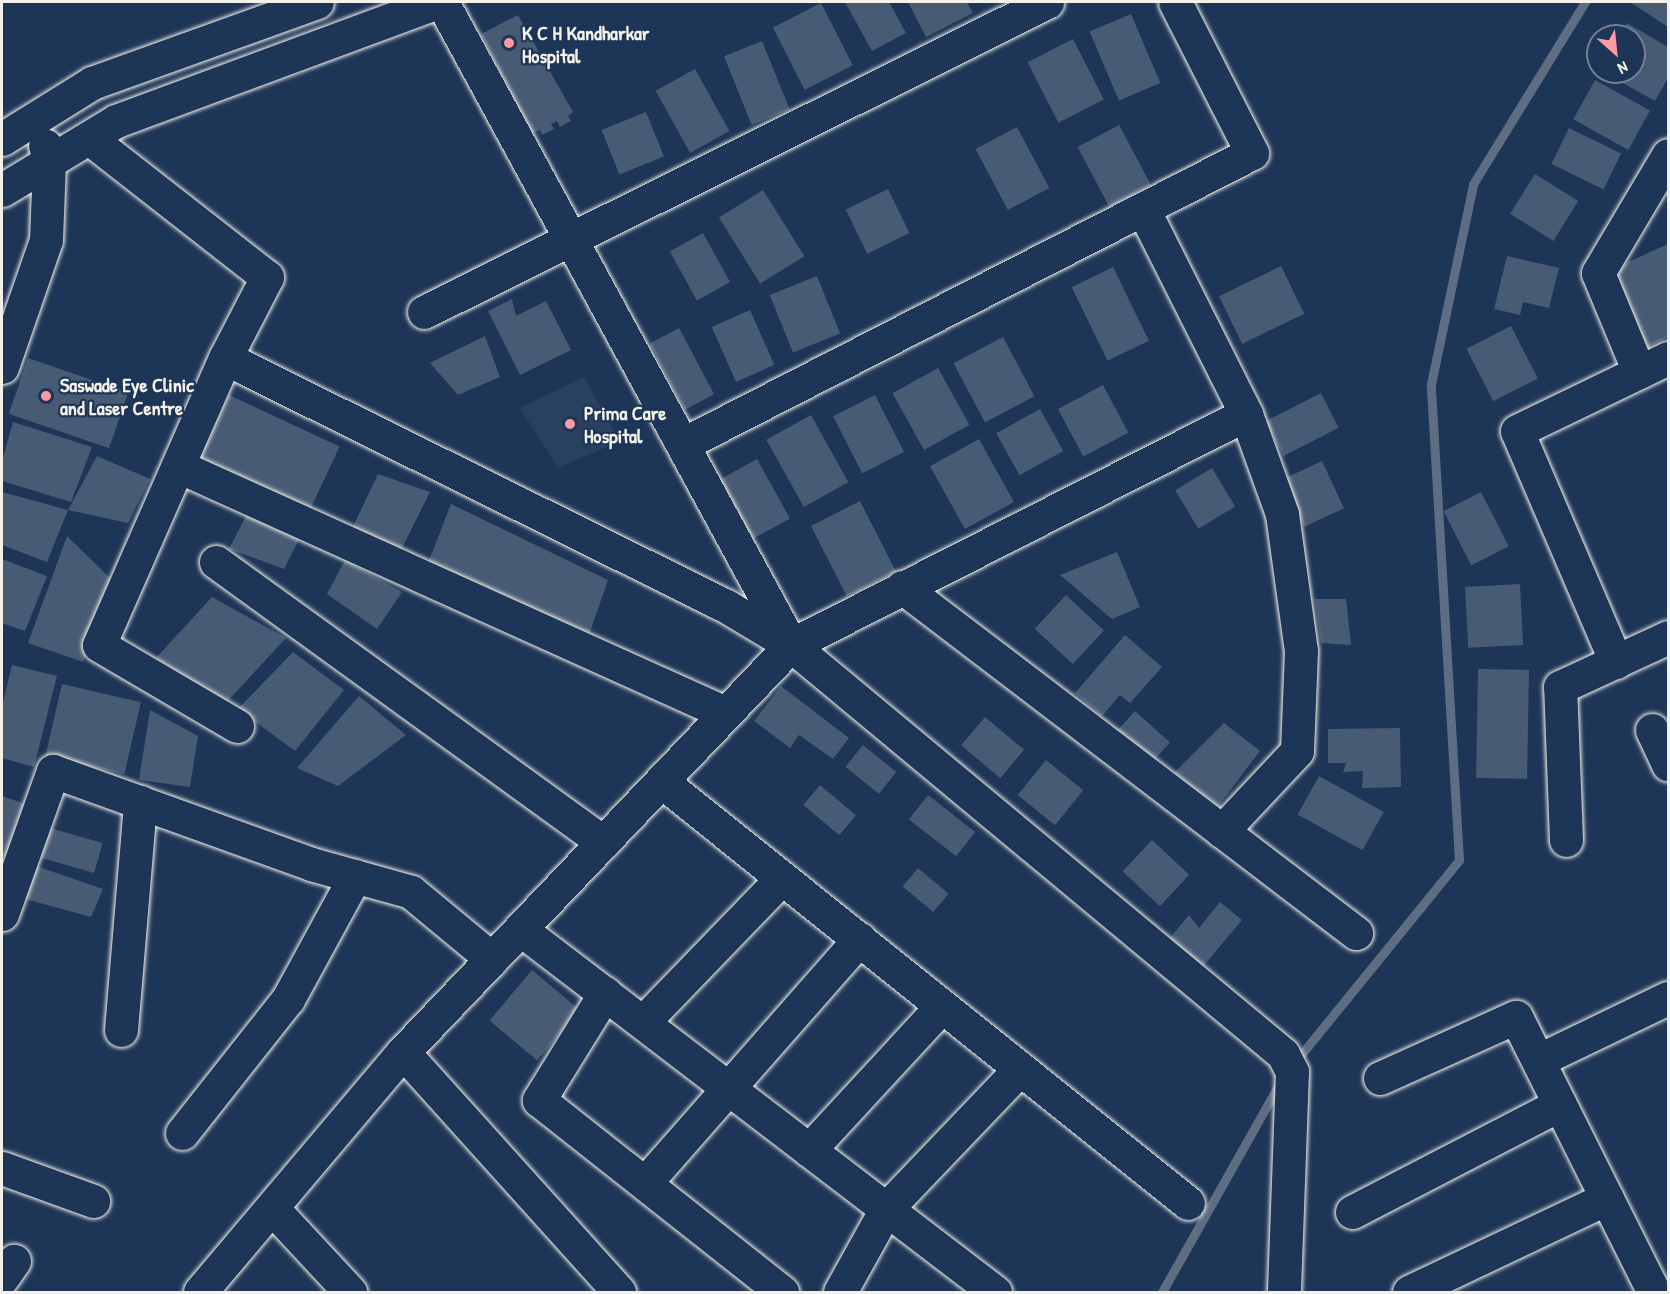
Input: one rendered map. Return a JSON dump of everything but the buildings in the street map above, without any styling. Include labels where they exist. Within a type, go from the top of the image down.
[{"type":"street","points":[[2,139],[93,83],[317,2]]},
{"type":"street","points":[[2,190],[117,121],[440,2],[791,645]]},
{"type":"street","points":[[424,312],[570,237],[1047,2]]},
{"type":"street","points":[[683,444],[1252,153],[1175,2]]},
{"type":"street","points":[[2,367],[46,240],[49,161],[38,117]]},
{"type":"street","points":[[89,138],[267,277],[225,358],[99,645],[237,726]]},
{"type":"street","points":[[1639,372],[1598,273],[1668,155]]},
{"type":"street","points":[[1143,209],[1246,414],[1282,514],[1301,651],[1297,751],[1222,831]]},
{"type":"street","points":[[225,358],[726,606],[791,645],[1288,1063],[1284,1293]]},
{"type":"street","points":[[1616,662],[1517,431],[1668,358]]},
{"type":"street","points":[[200,1293],[403,1052],[791,645],[1246,414]]},
{"type":"street","points":[[178,466],[725,713]]},
{"type":"street","points":[[216,562],[603,842]]},
{"type":"street","points":[[902,587],[1356,933]]},
{"type":"street","points":[[1566,840],[1560,687],[1668,637]]},
{"type":"street","points":[[1652,730],[1668,765]]},
{"type":"street","points":[[2,914],[53,771],[355,876],[411,892],[492,959]]},
{"type":"street","points":[[661,781],[1188,1203]]},
{"type":"street","points":[[121,1030],[140,802]]},
{"type":"street","points":[[182,1133],[288,999],[355,876]]},
{"type":"street","points":[[643,1022],[782,878]]},
{"type":"street","points":[[520,929],[995,1293]]},
{"type":"street","points":[[645,1184],[726,1086],[859,939]]},
{"type":"street","points":[[605,993],[539,1100],[782,1293]]},
{"type":"street","points":[[1539,1060],[1668,998]]},
{"type":"street","points":[[809,1150],[942,1006]]},
{"type":"street","points":[[1380,1078],[1512,1017],[1518,1019],[1607,1198],[1649,1291]]},
{"type":"street","points":[[403,1052],[619,1293]]},
{"type":"street","points":[[840,1293],[886,1209],[1020,1069]]},
{"type":"street","points":[[1352,1212],[1560,1104]]},
{"type":"street","points":[[2,1168],[93,1201]]},
{"type":"street","points":[[1409,1293],[1607,1198]]},
{"type":"street","points":[[272,1208],[350,1293]]},
{"type":"street","points":[[1262,1293],[1285,1258]]},
{"type":"shaded area","name":"Prima Care Hospital","points":[[584,377],[620,441],[558,468],[520,408]]},
{"type":"waterway","points":[[1295,1062],[1459,860],[1431,384],[1473,184],[1585,2]]},
{"type":"waterway","points":[[1162,1292],[1280,1083]]},
{"type":"place","name":"K C H Kandharkar Hospital","points":[[509,43]]},
{"type":"place","name":"Saswade Eye Clinic and Laser Centre","points":[[46,396]]},
{"type":"place","name":"Prima Care Hospital","points":[[570,424]]}]
